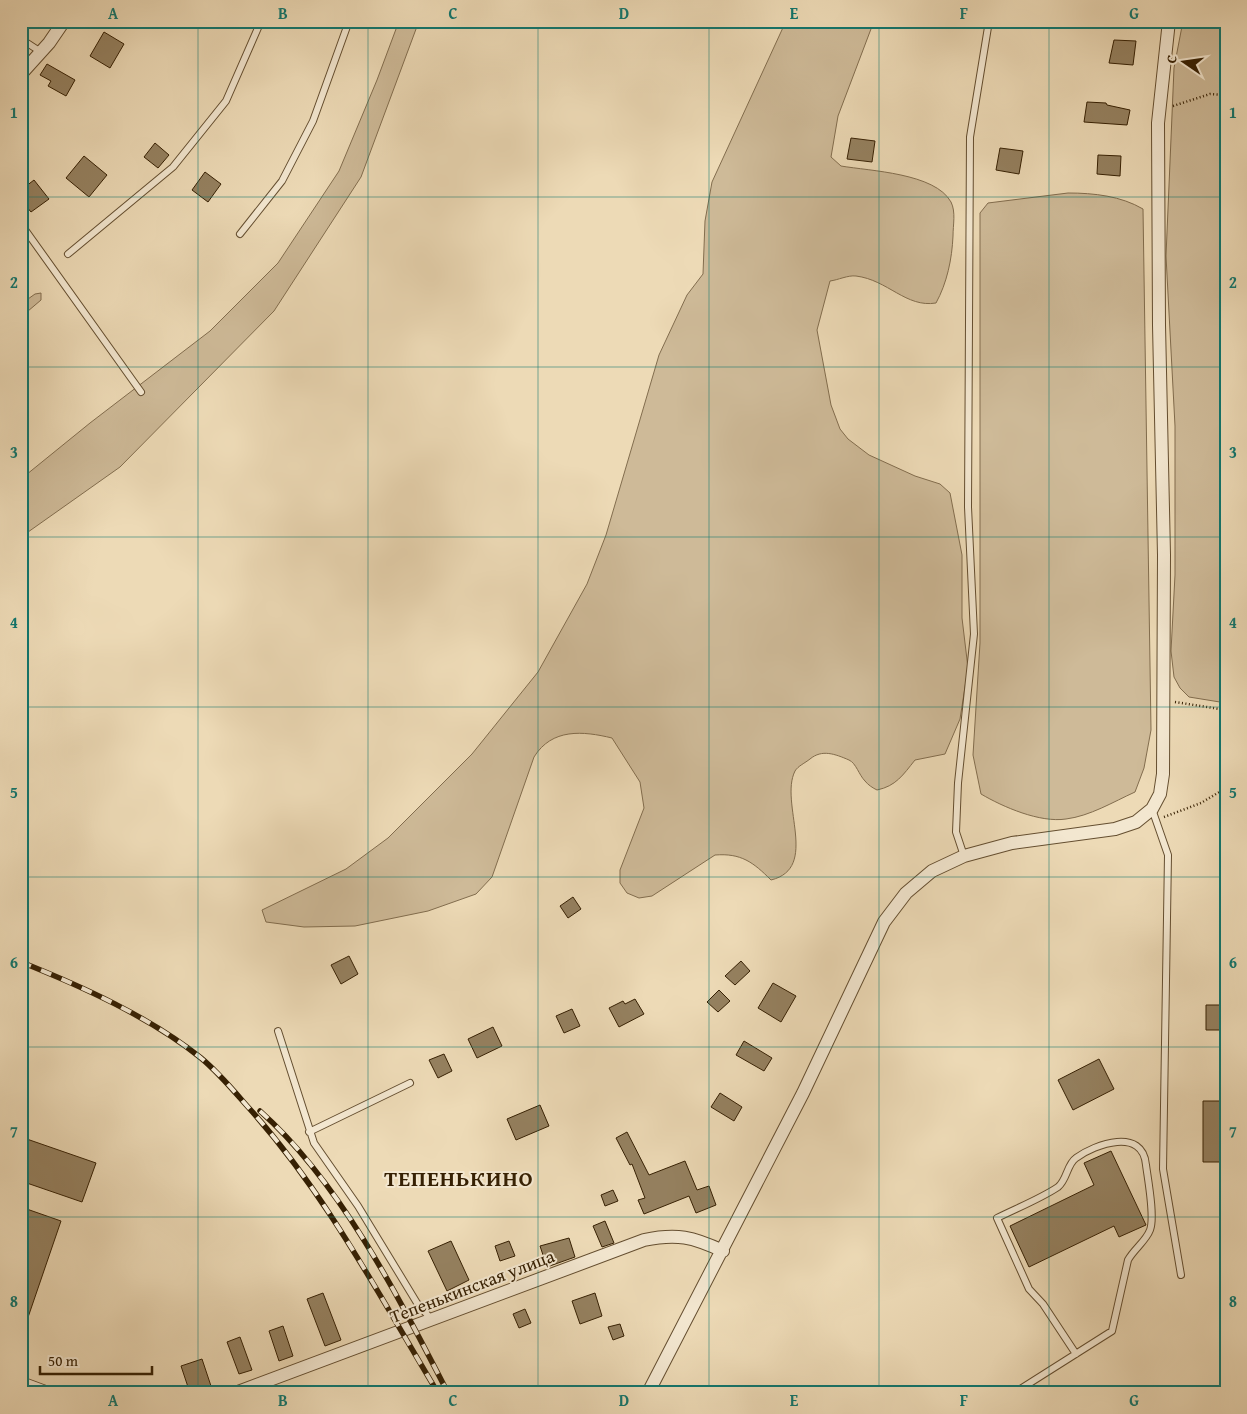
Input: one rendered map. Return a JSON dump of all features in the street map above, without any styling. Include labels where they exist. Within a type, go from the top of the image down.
[{"type":"street","points":[[21,74],[41,52],[64,21]]},
{"type":"street","points":[[648,1393],[803,1093],[884,922],[906,893],[932,871],[964,856],[1012,843],[1115,829],[1154,814],[1163,774],[1164,556],[1159,326],[1160,110],[1169,21]]},
{"type":"street","name":"Тепенькинская улица","points":[[236,1393],[644,1240],[682,1236],[699,1240],[723,1251]]},
{"type":"street","points":[[21,1383],[48,1393]]},
{"type":"lane","points":[[68,254],[173,167],[226,101],[261,21]]},
{"type":"lane","points":[[240,234],[282,181],[313,121],[349,21]]},
{"type":"lane","points":[[964,856],[956,832],[958,783],[974,634],[968,507],[970,137],[989,21]]},
{"type":"lane","points":[[21,40],[41,52]]},
{"type":"lane","points":[[21,224],[141,392]]},
{"type":"lane","points":[[1154,814],[1168,855],[1163,1169],[1182,1275]]},
{"type":"lane","points":[[278,1031],[309,1132],[320,1153],[358,1206],[417,1303],[431,1319]]},
{"type":"lane","points":[[309,1132],[410,1083]]},
{"type":"lane","points":[[1014,1393],[1076,1354],[1112,1331],[1128,1260],[1133,1249],[1147,1234],[1152,1223],[1146,1160],[1134,1145],[1123,1140],[1111,1141],[1074,1158],[1060,1185],[997,1218],[1029,1288],[1044,1304],[1076,1354]]},
{"type":"path","points":[[1160,110],[1210,94],[1226,95]]},
{"type":"path","points":[[1164,701],[1226,710]]},
{"type":"path","points":[[1154,814],[1201,803],[1226,788]]},
{"type":"shaded area","points":[[399,21],[419,21],[361,177],[274,311],[120,467],[21,537],[21,479],[90,423],[210,331],[278,263],[339,171]]},
{"type":"shaded area","points":[[786,21],[874,21],[838,116],[831,157],[841,166],[901,175],[931,185],[943,192],[951,202],[953,210],[954,219],[950,262],[946,279],[936,303],[925,303],[906,298],[867,279],[856,276],[846,277],[830,281],[817,330],[831,405],[840,429],[848,439],[869,455],[915,476],[940,484],[950,493],[962,555],[962,618],[968,668],[960,719],[945,754],[915,760],[894,783],[877,790],[866,782],[854,764],[849,760],[824,753],[819,754],[796,769],[791,784],[796,849],[793,862],[785,873],[771,880],[746,860],[739,857],[715,855],[652,896],[639,898],[627,893],[620,883],[620,870],[644,808],[640,782],[612,738],[579,733],[559,736],[541,748],[534,757],[492,877],[476,894],[428,911],[355,926],[304,927],[266,922],[262,910],[346,869],[388,838],[472,754],[538,672],[587,584],[606,535],[659,355],[687,295],[703,274],[705,221],[712,182]]},
{"type":"shaded area","points":[[1183,21],[1226,21],[1226,703],[1189,697],[1180,688],[1174,677],[1171,651],[1175,575],[1175,426],[1166,256],[1174,68]]},
{"type":"shaded area","points":[[1068,193],[1107,196],[1126,201],[1143,209],[1151,730],[1144,768],[1135,792],[1084,815],[1056,820],[1022,813],[981,794],[973,755],[980,643],[980,213],[988,203]]},
{"type":"shaded area","points":[[41,293],[41,300],[21,317],[21,304],[35,294]]},
{"type":"building","points":[[104,32],[124,44],[110,68],[90,56]]},
{"type":"building","points":[[1114,40],[1136,41],[1133,65],[1109,63]]},
{"type":"building","points":[[47,64],[75,80],[66,96],[48,86],[51,81],[40,75]]},
{"type":"building","points":[[1087,102],[1106,103],[1107,105],[1130,110],[1127,125],[1084,122]]},
{"type":"building","points":[[851,138],[875,141],[872,162],[847,159]]},
{"type":"building","points":[[155,143],[169,155],[158,168],[144,157]]},
{"type":"building","points":[[1000,148],[1023,151],[1019,174],[996,170]]},
{"type":"building","points":[[1098,155],[1121,156],[1120,176],[1097,174]]},
{"type":"building","points":[[84,156],[107,175],[89,197],[66,178]]},
{"type":"building","points":[[205,172],[221,184],[208,202],[192,190]]},
{"type":"building","points":[[34,180],[49,199],[31,212],[21,200],[21,190]]},
{"type":"building","points":[[573,897],[581,909],[568,918],[560,906]]},
{"type":"building","points":[[349,956],[358,974],[341,984],[331,965]]},
{"type":"building","points":[[741,961],[750,971],[735,985],[725,976]]},
{"type":"building","points":[[773,983],[796,996],[781,1022],[758,1008]]},
{"type":"building","points":[[719,990],[730,1001],[718,1012],[707,1002]]},
{"type":"building","points":[[635,999],[644,1014],[619,1027],[609,1008],[623,1001],[625,1004]]},
{"type":"building","points":[[1206,1005],[1226,1005],[1226,1030],[1206,1030]]},
{"type":"building","points":[[572,1009],[580,1026],[564,1033],[556,1016]]},
{"type":"building","points":[[493,1027],[502,1046],[477,1058],[468,1039]]},
{"type":"building","points":[[744,1041],[772,1058],[764,1071],[736,1055]]},
{"type":"building","points":[[444,1054],[452,1071],[438,1078],[429,1060]]},
{"type":"building","points":[[1099,1059],[1114,1089],[1073,1110],[1058,1080]]},
{"type":"building","points":[[720,1093],[742,1107],[734,1121],[711,1107]]},
{"type":"building","points":[[1203,1101],[1226,1101],[1226,1162],[1203,1162]]},
{"type":"building","points":[[540,1105],[549,1126],[516,1140],[507,1119]]},
{"type":"building","points":[[627,1132],[649,1175],[685,1161],[697,1190],[709,1186],[716,1205],[696,1213],[689,1196],[644,1214],[638,1200],[645,1198],[632,1164],[630,1165],[616,1138]]},
{"type":"building","points":[[21,1137],[96,1163],[82,1202],[21,1181]]},
{"type":"building","points":[[1111,1151],[1146,1225],[1119,1237],[1114,1226],[1029,1267],[1010,1226],[1094,1185],[1084,1163]]},
{"type":"building","points":[[613,1190],[618,1201],[605,1206],[601,1195]]},
{"type":"building","points":[[21,1207],[61,1221],[23,1332],[21,1332]]},
{"type":"building","points":[[605,1221],[614,1243],[602,1247],[593,1226]]},
{"type":"building","points":[[569,1238],[575,1257],[547,1267],[540,1246]]},
{"type":"building","points":[[451,1241],[469,1280],[447,1291],[428,1251]]},
{"type":"building","points":[[509,1241],[515,1256],[500,1261],[495,1246]]},
{"type":"building","points":[[323,1293],[341,1340],[325,1346],[307,1299]]},
{"type":"building","points":[[595,1293],[602,1316],[580,1324],[572,1301]]},
{"type":"building","points":[[525,1309],[531,1323],[519,1328],[513,1314]]},
{"type":"building","points":[[620,1324],[624,1336],[613,1340],[608,1327]]},
{"type":"building","points":[[283,1326],[293,1356],[279,1361],[269,1331]]},
{"type":"building","points":[[240,1337],[252,1370],[239,1374],[227,1342]]},
{"type":"building","points":[[202,1359],[211,1386],[190,1393],[181,1366]]},
{"type":"railway","points":[[21,962],[91,992],[160,1029],[201,1058],[219,1075],[276,1140],[302,1174],[350,1245],[438,1393]]},
{"type":"railway","points":[[260,1111],[317,1172],[342,1207],[388,1281],[448,1393]]},
{"type":"district","name":"ТЕПЕНЬКИНО","points":[[459,1178]]}]
